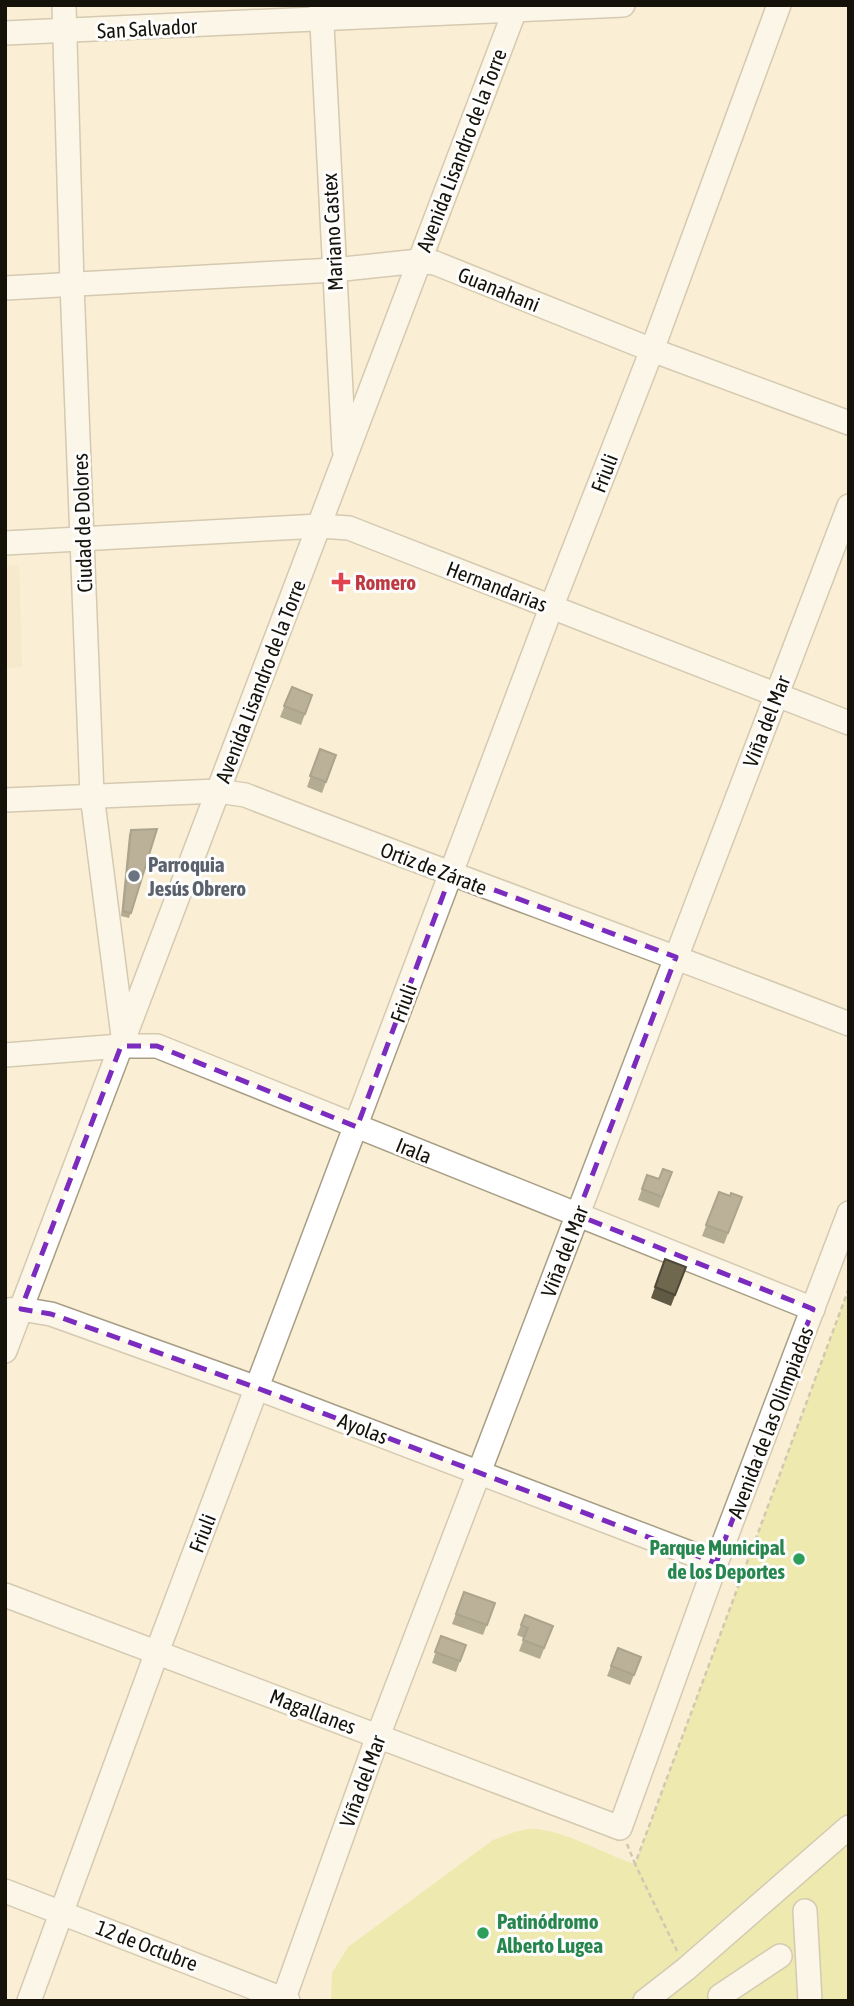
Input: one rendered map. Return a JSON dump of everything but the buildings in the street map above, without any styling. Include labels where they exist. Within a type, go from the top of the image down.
[{"type":"street","name":"Ciudad de Dolores","points":[[64,5],[92,795],[122,1043]]},
{"type":"street","name":"San Salvador","points":[[5,33],[65,32],[321,12],[515,10],[623,5]]},
{"type":"street","name":"Friuli","points":[[29,2001],[157,1653],[551,608],[652,350],[779,5]]},
{"type":"street","name":"Avenida Lisandro de la Torre","points":[[5,1352],[13,1310],[122,1043],[515,10]]},
{"type":"street","name":"Mariano Castex","points":[[321,12],[345,458]]},
{"type":"street","name":"Guanahani","points":[[5,288],[334,270],[419,261],[435,263],[652,350],[849,423]]},
{"type":"street","name":"Viña del Mar","points":[[286,1999],[378,1736],[849,506]]},
{"type":"street","name":"Hernandarias","points":[[5,543],[319,526],[349,528],[849,723]]},
{"type":"street","name":"Ortiz de Zárate","points":[[5,800],[218,791],[245,795],[849,1024]]},
{"type":"street","name":"Irala","points":[[5,1055],[122,1043],[157,1046],[813,1308]]},
{"type":"street","name":"Avenida de las Olimpiadas","points":[[620,1828],[716,1563],[849,1213]]},
{"type":"street","name":"Ayolas","points":[[13,1310],[51,1314],[257,1388],[716,1563]]},
{"type":"street","name":"Magallanes","points":[[5,1595],[620,1828]]},
{"type":"street","points":[[645,2001],[686,1969],[849,1827]]},
{"type":"street","name":"12 de Octubre","points":[[5,1891],[286,1999]]},
{"type":"street","points":[[805,1911],[810,2001]]},
{"type":"street","points":[[720,1996],[780,1956]]},
{"type":"path","points":[[686,1969],[635,1864],[849,1289]]},
{"type":"highlighted area","points":[[451,874],[676,957],[577,1215],[813,1309],[716,1563],[257,1388],[51,1314],[21,1309],[121,1046],[157,1046],[357,1127]]},
{"type":"shaded area","points":[[19,565],[22,667],[5,668],[5,566]]},
{"type":"green space","name":"Parque Municipal de los Deportes","points":[[849,1288],[849,2001],[331,2001],[332,1973],[348,1947],[493,1840],[530,1829],[555,1832],[635,1864]]},
{"type":"place","name":"Romero","points":[[341,582]]},
{"type":"place","name":"Parroquia Jesús Obrero","points":[[134,876]]},
{"type":"place","name":"Parque Municipal de los Deportes","points":[[799,1559]]},
{"type":"place","name":"Patinódromo Alberto Lugea","points":[[483,1933]]}]
